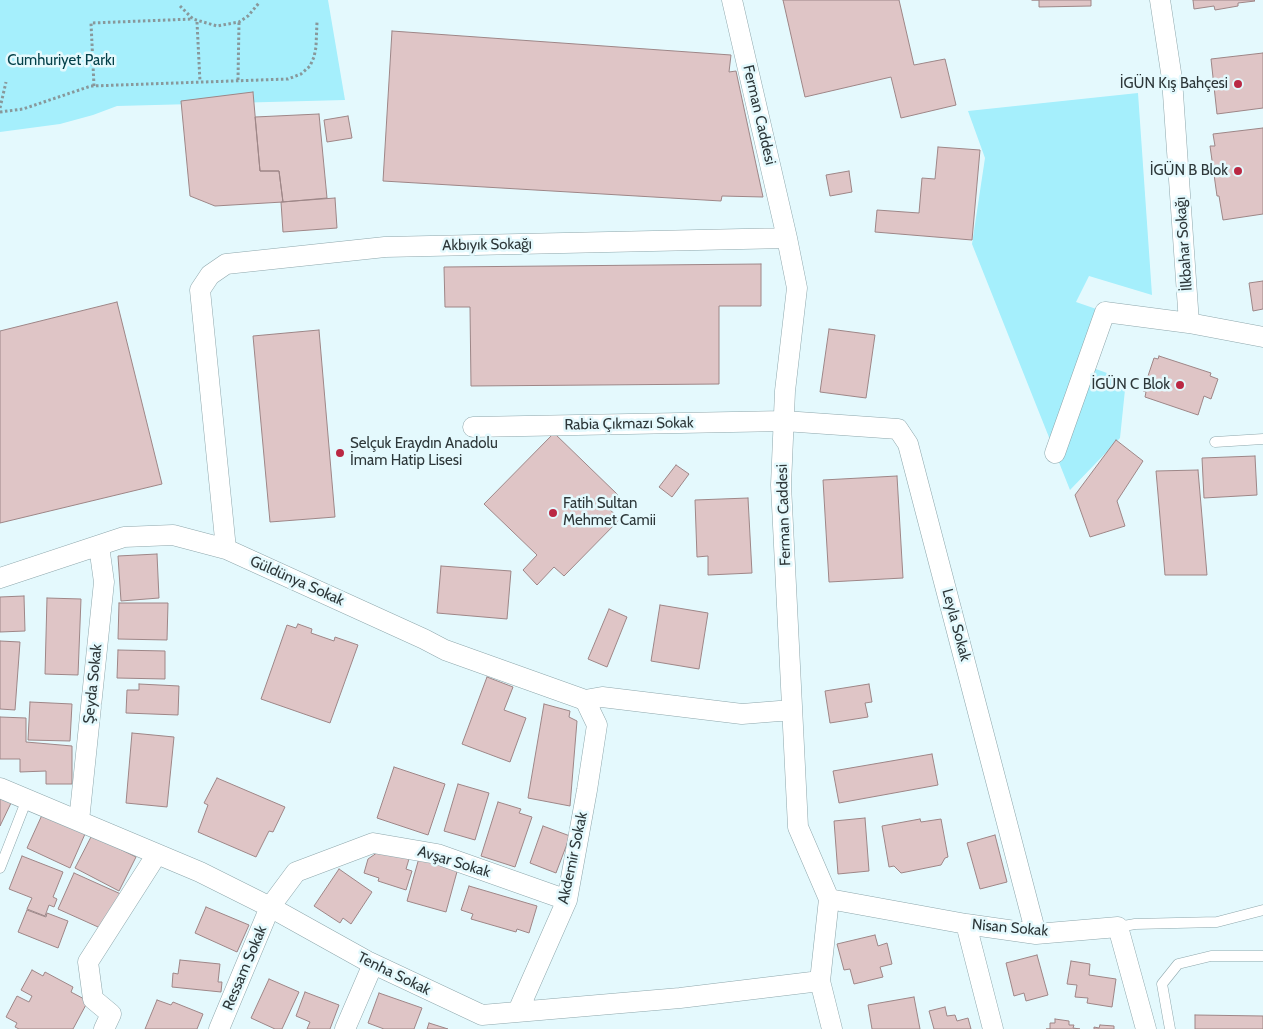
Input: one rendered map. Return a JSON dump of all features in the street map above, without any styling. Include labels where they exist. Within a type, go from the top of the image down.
[{"type":"street","name":"Ferman Caddesi","points":[[732,0],[797,288],[785,391],[781,484],[798,827],[829,899],[820,981],[832,1029]]},
{"type":"street","name":"İlkbahar Sokağı","points":[[1160,0],[1172,80],[1189,323]]},
{"type":"street","name":"Akbıyık Sokağı","points":[[226,549],[200,290],[210,275],[226,264],[385,247],[787,238]]},
{"type":"street","points":[[1055,453],[1105,312],[1189,323],[1263,337]]},
{"type":"street","name":"Rabia Çıkmazı Sokak","points":[[473,427],[784,421]]},
{"type":"street","name":"Leyla Sokak","points":[[784,421],[898,428],[908,444],[1036,934]]},
{"type":"street","name":"Güldünya Sokak","points":[[0,578],[124,537],[172,535],[226,549],[445,650],[585,700]]},
{"type":"street","name":"Şeyda Sokak","points":[[78,821],[104,582],[99,546]]},
{"type":"street","points":[[585,700],[602,697],[742,714],[792,710]]},
{"type":"street","name":"Akdemir Sokak","points":[[518,1011],[567,900],[597,725],[585,700]]},
{"type":"street","name":"Tenha Sokak","points":[[0,788],[200,872],[270,907],[479,1022],[518,1011],[680,998],[820,981]]},
{"type":"street","name":"Avşar Sokak","points":[[270,907],[296,872],[373,843],[437,854],[567,900]]},
{"type":"street","points":[[104,1029],[111,1014],[93,999],[88,962],[157,854]]},
{"type":"street","name":"Nisan Sokak","points":[[829,899],[966,924],[1036,934],[1118,927]]},
{"type":"street","name":"Ressam Sokak","points":[[219,1029],[270,907]]},
{"type":"street","points":[[966,924],[993,1029]]},
{"type":"street","points":[[1118,927],[1146,1029]]},
{"type":"street","points":[[346,1029],[373,964]]},
{"type":"lane","points":[[1215,442],[1263,439]]},
{"type":"lane","points":[[0,868],[27,799]]},
{"type":"lane","points":[[1118,927],[1135,924],[1217,922],[1263,910]]},
{"type":"lane","points":[[1170,1029],[1162,984],[1178,964],[1211,956],[1263,956]]},
{"type":"path","points":[[94,86],[91,23],[195,20],[217,26],[240,22],[259,4]]},
{"type":"path","points":[[180,6],[195,20],[200,82]]},
{"type":"path","points":[[238,80],[240,22]]},
{"type":"path","points":[[6,82],[0,110],[23,109],[94,86],[288,79],[301,74],[310,66],[314,57],[317,22]]},
{"type":"green space","name":"Cumhuriyet Parkı","points":[[0,0],[328,0],[345,100],[117,106],[60,124],[0,132]]},
{"type":"green space","points":[[1138,93],[1152,295],[1089,276],[1076,302],[1105,312],[1085,365],[1126,380],[1120,438],[1070,490],[972,244],[985,158],[968,111]]},
{"type":"building","points":[[783,0],[899,0],[914,65],[945,59],[956,105],[901,118],[891,77],[805,97]]},
{"type":"building","points":[[1039,0],[1091,0],[1091,6],[1039,7]]},
{"type":"building","points":[[1193,0],[1255,1],[1238,3],[1238,6],[1215,10],[1214,6],[1194,9]]},
{"type":"building","points":[[392,31],[731,55],[729,72],[736,71],[763,197],[722,196],[721,201],[383,181]]},
{"type":"building","name":"İGÜN Kış Bahçesi","points":[[1263,53],[1263,108],[1217,114],[1211,59]]},
{"type":"building","points":[[253,92],[260,171],[279,171],[283,202],[215,206],[190,196],[181,101]]},
{"type":"building","points":[[319,114],[327,198],[283,202],[279,171],[260,171],[255,117]]},
{"type":"building","points":[[348,116],[352,138],[327,142],[324,120]]},
{"type":"building","name":"İGÜN B Blok","points":[[1263,128],[1263,214],[1223,220],[1219,196],[1217,196],[1210,146],[1215,146],[1213,134]]},
{"type":"building","points":[[938,147],[980,150],[972,240],[875,232],[877,210],[919,213],[922,178],[935,179]]},
{"type":"building","points":[[849,171],[852,192],[830,196],[826,175]]},
{"type":"building","points":[[335,198],[337,228],[283,232],[281,202]]},
{"type":"building","points":[[761,264],[761,306],[719,306],[719,384],[471,386],[470,307],[445,307],[444,267]]},
{"type":"building","points":[[1263,281],[1263,309],[1253,311],[1249,283]]},
{"type":"building","points":[[117,302],[162,484],[0,523],[0,331]]},
{"type":"building","points":[[829,329],[875,335],[866,398],[820,392]]},
{"type":"building","points":[[319,330],[335,517],[270,522],[253,336]]},
{"type":"building","name":"İGÜN C Blok","points":[[1159,356],[1211,373],[1210,376],[1218,379],[1211,399],[1204,396],[1198,415],[1145,397],[1146,392],[1143,391],[1154,358],[1158,359]]},
{"type":"building","name":"Fatih Sultan Mehmet Camii","points":[[554,433],[618,495],[607,507],[620,519],[564,576],[554,567],[537,585],[523,570],[537,555],[484,504]]},
{"type":"building","points":[[1116,440],[1143,461],[1117,501],[1125,526],[1090,537],[1075,495]]},
{"type":"building","points":[[1255,456],[1257,495],[1204,498],[1202,458]]},
{"type":"building","points":[[676,465],[689,474],[672,497],[659,487]]},
{"type":"building","points":[[1198,470],[1207,575],[1165,575],[1156,471]]},
{"type":"building","points":[[897,476],[903,578],[829,582],[823,480]]},
{"type":"building","points":[[748,498],[752,573],[708,575],[708,556],[697,557],[695,500]]},
{"type":"building","points":[[157,554],[159,598],[121,601],[118,556]]},
{"type":"building","points":[[441,566],[511,571],[507,619],[437,613]]},
{"type":"building","points":[[24,596],[25,631],[0,632],[0,597]]},
{"type":"building","points":[[47,598],[81,599],[78,675],[45,674]]},
{"type":"building","points":[[119,603],[168,603],[167,640],[118,639]]},
{"type":"building","points":[[660,605],[708,613],[699,669],[651,661]]},
{"type":"building","points":[[609,609],[627,617],[607,667],[588,659]]},
{"type":"building","points":[[298,624],[312,629],[311,633],[334,641],[335,637],[358,645],[330,723],[261,699],[287,625],[296,628]]},
{"type":"building","points":[[0,641],[20,642],[15,710],[0,709]]},
{"type":"building","points":[[118,650],[165,651],[165,679],[117,678]]},
{"type":"building","points":[[487,677],[513,687],[504,710],[526,718],[510,762],[462,744]]},
{"type":"building","points":[[139,684],[179,686],[178,715],[126,713],[127,690],[139,690]]},
{"type":"building","points":[[869,684],[872,702],[865,703],[868,717],[830,723],[825,691]]},
{"type":"building","points":[[30,702],[72,704],[70,741],[28,740]]},
{"type":"building","points":[[544,704],[570,711],[569,717],[577,721],[570,806],[528,798]]},
{"type":"building","points":[[0,717],[26,718],[26,742],[72,746],[72,784],[46,784],[46,771],[20,772],[20,759],[0,759]]},
{"type":"building","points":[[132,733],[174,737],[167,807],[126,803]]},
{"type":"building","points":[[932,754],[938,785],[839,803],[833,771]]},
{"type":"building","points":[[394,767],[445,784],[428,835],[377,818]]},
{"type":"building","points":[[217,778],[285,807],[273,832],[269,831],[256,857],[198,832],[208,805],[204,803]]},
{"type":"building","points":[[458,784],[489,793],[475,840],[444,831]]},
{"type":"building","points":[[0,798],[11,803],[0,826]]},
{"type":"building","points":[[498,802],[521,809],[519,813],[532,817],[515,867],[481,856]]},
{"type":"building","points":[[42,815],[85,834],[70,868],[27,848]]},
{"type":"building","points":[[865,818],[869,871],[838,874],[834,821]]},
{"type":"building","points":[[920,819],[921,822],[941,819],[948,857],[945,858],[941,865],[901,873],[894,866],[889,867],[882,826]]},
{"type":"building","points":[[543,826],[570,836],[556,873],[530,863]]},
{"type":"building","points":[[92,835],[136,857],[119,891],[75,868]]},
{"type":"building","points":[[995,835],[1007,882],[980,889],[967,843]]},
{"type":"building","points":[[381,850],[409,859],[406,869],[412,871],[406,890],[378,881],[379,878],[364,873],[368,859]]},
{"type":"building","points":[[22,856],[63,872],[53,897],[57,899],[54,907],[49,905],[45,916],[27,909],[32,898],[9,889]]},
{"type":"building","points":[[419,858],[458,868],[446,912],[407,901]]},
{"type":"building","points":[[339,869],[372,892],[351,924],[343,918],[340,923],[314,906]]},
{"type":"building","points":[[74,873],[123,895],[107,931],[58,909]]},
{"type":"building","points":[[469,886],[537,906],[529,933],[517,929],[516,932],[471,919],[473,914],[461,910]]},
{"type":"building","points":[[206,907],[249,925],[237,952],[195,933]]},
{"type":"building","points":[[27,910],[46,917],[47,913],[68,921],[58,948],[18,932]]},
{"type":"building","points":[[875,935],[878,946],[887,943],[892,964],[880,967],[883,977],[854,984],[850,969],[844,970],[837,944]]},
{"type":"building","points":[[1037,955],[1048,995],[1026,1001],[1024,993],[1014,996],[1006,963]]},
{"type":"building","points":[[180,960],[220,964],[218,982],[222,982],[221,992],[172,987],[173,973],[178,974]]},
{"type":"building","points":[[1071,961],[1090,964],[1089,975],[1116,979],[1112,1007],[1087,1003],[1088,998],[1075,997],[1077,985],[1067,984]]},
{"type":"building","points":[[32,970],[43,976],[45,972],[73,987],[71,992],[88,1001],[73,1029],[19,1029],[15,1027],[17,1023],[6,1017],[17,996],[29,1002],[32,996],[21,990]]},
{"type":"building","points":[[269,979],[299,992],[282,1029],[275,1029],[251,1018]]},
{"type":"building","points":[[305,992],[339,1005],[330,1029],[307,1029],[310,1022],[296,1016]]},
{"type":"building","points":[[379,993],[422,1008],[414,1029],[384,1029],[368,1023]]},
{"type":"building","points":[[914,997],[920,1029],[872,1029],[868,1005]]},
{"type":"building","points":[[157,1000],[171,1005],[173,1002],[203,1014],[197,1029],[145,1029]]},
{"type":"building","points":[[945,1007],[947,1016],[955,1015],[957,1021],[968,1018],[971,1029],[934,1029],[929,1011]]},
{"type":"building","points":[[1195,1015],[1263,1016],[1263,1029],[1195,1029]]},
{"type":"building","points":[[1055,1019],[1069,1021],[1069,1025],[1074,1025],[1073,1028],[1080,1029],[1050,1029],[1050,1023],[1055,1023]]},
{"type":"building","points":[[429,1023],[448,1029],[427,1029]]},
{"type":"building","points":[[1100,1025],[1114,1026],[1114,1029],[1094,1029],[1094,1027],[1099,1028]]},
{"type":"place","name":"İGÜN Kış Bahçesi","points":[[1238,84]]},
{"type":"place","name":"İGÜN B Blok","points":[[1238,171]]},
{"type":"place","name":"İGÜN C Blok","points":[[1180,385]]},
{"type":"place","name":"Selçuk Eraydın Anadolu İmam Hatip Lisesi","points":[[340,453]]},
{"type":"place","name":"Fatih Sultan Mehmet Camii","points":[[553,513]]}]
